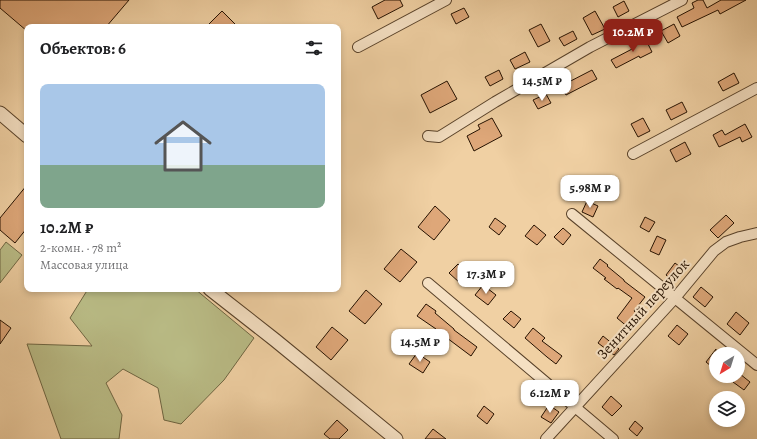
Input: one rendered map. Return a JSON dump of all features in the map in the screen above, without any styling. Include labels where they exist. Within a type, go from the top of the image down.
[{"type":"street","points":[[358,47],[446,0]]},
{"type":"street","points":[[428,136],[439,138],[495,102],[590,47],[682,0]]},
{"type":"street","points":[[633,154],[757,88]]},
{"type":"street","points":[[0,113],[24,133]]},
{"type":"street","points":[[572,214],[757,365]]},
{"type":"street","name":"Зенитный переулок","points":[[546,439],[675,298],[714,251],[726,242],[757,233]]},
{"type":"street","points":[[428,283],[613,439]]},
{"type":"street","points":[[214,292],[396,439]]},
{"type":"green space","points":[[6,242],[22,255],[0,283],[0,250]]},
{"type":"green space","points":[[86,292],[199,292],[254,338],[224,380],[181,424],[164,420],[158,388],[123,369],[106,383],[122,415],[119,439],[61,439],[27,344],[92,346],[70,318]]},
{"type":"building","points":[[0,0],[129,0],[109,24],[24,24],[24,28],[0,8]]},
{"type":"building","points":[[385,0],[400,0],[403,6],[378,19],[372,7]]},
{"type":"building","points":[[698,0],[703,0],[707,8],[721,0],[746,0],[720,14],[718,10],[682,27],[677,17],[694,8],[692,3]]},
{"type":"building","points":[[624,1],[629,11],[618,17],[613,7]]},
{"type":"building","points":[[464,8],[469,17],[456,24],[451,14]]},
{"type":"building","points":[[222,11],[235,24],[209,24]]},
{"type":"building","points":[[595,11],[605,29],[592,35],[583,18]]},
{"type":"building","points":[[541,24],[550,41],[538,47],[529,30]]},
{"type":"building","points":[[674,24],[680,36],[668,43],[661,31]]},
{"type":"building","points":[[573,31],[577,39],[564,46],[559,38]]},
{"type":"building","points":[[645,38],[652,52],[640,58],[639,56],[616,68],[611,60],[634,48],[633,45]]},
{"type":"building","points":[[525,52],[530,62],[515,69],[510,60]]},
{"type":"building","points":[[499,70],[503,79],[490,86],[485,77]]},
{"type":"building","points":[[592,70],[597,79],[566,95],[561,86]]},
{"type":"building","points":[[734,73],[739,83],[723,91],[718,82]]},
{"type":"building","points":[[447,81],[457,99],[430,113],[421,95]]},
{"type":"building","points":[[546,94],[551,103],[538,109],[533,100]]},
{"type":"building","points":[[682,102],[687,112],[671,120],[666,110]]},
{"type":"building","points":[[492,118],[502,136],[474,151],[467,136],[480,129],[478,125]]},
{"type":"building","points":[[643,118],[650,131],[638,137],[631,124]]},
{"type":"building","points":[[745,124],[752,137],[742,142],[740,137],[719,147],[713,135],[722,130],[725,135]]},
{"type":"building","points":[[685,142],[691,154],[676,162],[670,150]]},
{"type":"building","points":[[24,189],[24,232],[15,243],[0,230],[0,218]]},
{"type":"building","points":[[587,201],[598,206],[593,217],[582,212]]},
{"type":"building","points":[[435,206],[450,220],[434,240],[418,227]]},
{"type":"building","points":[[726,215],[734,223],[718,238],[710,230]]},
{"type":"building","points":[[645,217],[655,222],[649,232],[640,227]]},
{"type":"building","points":[[495,218],[506,226],[499,235],[489,227]]},
{"type":"building","points":[[534,225],[546,235],[537,245],[525,236]]},
{"type":"building","points":[[563,228],[571,235],[563,245],[554,237]]},
{"type":"building","points":[[657,236],[666,240],[659,255],[650,251]]},
{"type":"building","points":[[401,249],[417,262],[400,282],[384,269]]},
{"type":"building","points":[[600,259],[624,281],[645,297],[634,311],[639,315],[629,328],[617,318],[632,298],[604,279],[606,278],[593,268]]},
{"type":"building","points":[[675,263],[684,270],[674,282],[666,275]]},
{"type":"building","points":[[458,264],[468,273],[460,283],[449,273]]},
{"type":"building","points":[[483,285],[496,295],[488,305],[475,295]]},
{"type":"building","points":[[701,287],[713,297],[705,307],[693,297]]},
{"type":"building","points":[[366,290],[382,304],[365,324],[349,311]]},
{"type":"building","points":[[426,304],[436,311],[435,313],[454,330],[477,347],[471,356],[447,338],[445,341],[434,332],[436,329],[417,316]]},
{"type":"building","points":[[511,311],[521,319],[514,328],[503,319]]},
{"type":"building","points":[[736,312],[749,323],[740,335],[727,324]]},
{"type":"building","points":[[0,320],[11,328],[0,344]]},
{"type":"building","points":[[677,325],[688,334],[679,345],[668,336]]},
{"type":"building","points":[[332,327],[348,340],[331,360],[316,347]]},
{"type":"building","points":[[533,328],[545,338],[542,341],[562,356],[556,364],[525,338]]},
{"type":"building","points":[[603,336],[619,349],[614,355],[598,343]]},
{"type":"building","points":[[417,353],[430,362],[423,373],[409,364]]},
{"type":"building","points":[[745,378],[750,382],[744,390],[734,383],[745,383]]},
{"type":"building","points":[[611,396],[622,406],[612,416],[602,407]]},
{"type":"building","points":[[549,405],[559,412],[551,423],[541,417]]},
{"type":"building","points":[[484,406],[494,414],[487,424],[477,416]]},
{"type":"building","points":[[337,420],[348,430],[339,439],[330,439],[324,434]]},
{"type":"building","points":[[635,421],[643,428],[637,436],[629,429]]},
{"type":"building","points":[[433,429],[446,439],[425,439]]}]
